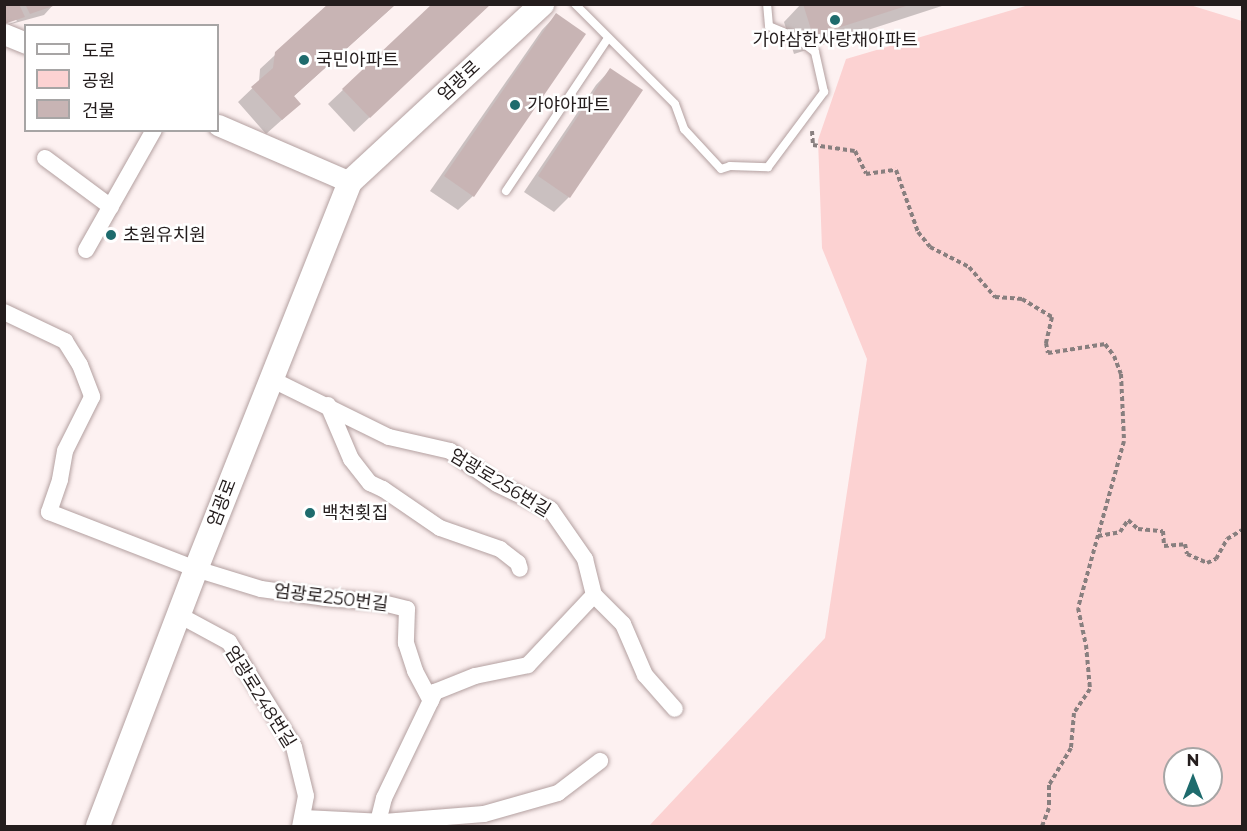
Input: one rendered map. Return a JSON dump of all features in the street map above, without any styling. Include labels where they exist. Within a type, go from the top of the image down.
[{"type":"main road","name":"엄광로","points":[[98,826],[196,568],[350,182],[542,4]]},
{"type":"street","points":[[4,34],[24,42]]},
{"type":"street","points":[[219,125],[350,182]]},
{"type":"street","points":[[86,250],[153,132]]},
{"type":"street","points":[[45,158],[111,207]]},
{"type":"street","points":[[4,312],[65,340],[80,365],[92,396],[65,451],[60,480],[49,512],[196,568]]},
{"type":"street","name":"엄광로256번길","points":[[271,379],[328,405],[389,437],[450,451],[497,484],[551,510],[585,559],[594,595],[622,624],[645,675],[675,709]]},
{"type":"street","points":[[328,405],[351,459],[370,483],[383,489],[440,528],[500,549],[518,563],[520,569]]},
{"type":"street","name":"엄광로250번길","points":[[196,568],[261,589],[379,602],[407,609],[406,642],[415,671],[431,700]]},
{"type":"street","points":[[378,822],[384,798],[435,692],[475,676],[528,665],[594,595]]},
{"type":"street","name":"엄광로248번길","points":[[179,615],[229,642],[294,747],[306,796],[302,822],[378,822],[483,813],[558,794],[600,761]]},
{"type":"lane","points":[[575,4],[675,104],[684,129],[721,169],[730,166],[768,167],[824,92],[815,52],[795,37],[769,26],[767,4]]},
{"type":"lane","points":[[506,190],[608,38]]},
{"type":"path","points":[[811,109],[813,146],[855,151],[866,174],[896,170],[918,232],[930,247],[969,267],[995,297],[1022,299],[1052,317],[1046,343],[1048,353],[1106,344],[1120,374],[1124,441],[1078,608],[1086,645],[1090,689],[1074,713],[1071,748],[1049,785],[1049,808],[1042,826]]},
{"type":"path","points":[[1098,536],[1120,532],[1128,520],[1138,529],[1163,531],[1164,546],[1185,544],[1187,554],[1208,563],[1216,559],[1227,539],[1242,530]]},
{"type":"green space","points":[[1032,4],[1190,5],[1242,21],[1242,826],[649,826],[825,638],[867,359],[822,248],[818,140],[846,59]]},
{"type":"building","points":[[4,4],[19,4],[25,17],[4,24]]},
{"type":"building","points":[[25,4],[56,4],[56,5],[30,14]]},
{"type":"building","name":"국민아파트","points":[[328,4],[396,4],[294,96],[301,104],[282,120],[251,87],[273,68],[275,52]]},
{"type":"building","points":[[432,4],[491,4],[370,118],[342,89]]},
{"type":"building","name":"가야삼한사랑채아파트","points":[[803,4],[909,4],[909,5],[813,36]]},
{"type":"building","name":"가야아파트","points":[[556,13],[586,34],[474,197],[444,176]]},
{"type":"building","points":[[610,68],[643,90],[570,198],[538,176]]},
{"type":"place","name":"가야삼한사랑채아파트","points":[[835,20]]},
{"type":"place","name":"국민아파트","points":[[304,60]]},
{"type":"place","name":"가야아파트","points":[[515,105]]},
{"type":"place","name":"초원유치원","points":[[111,235]]},
{"type":"place","name":"백천횟집","points":[[310,513]]}]
